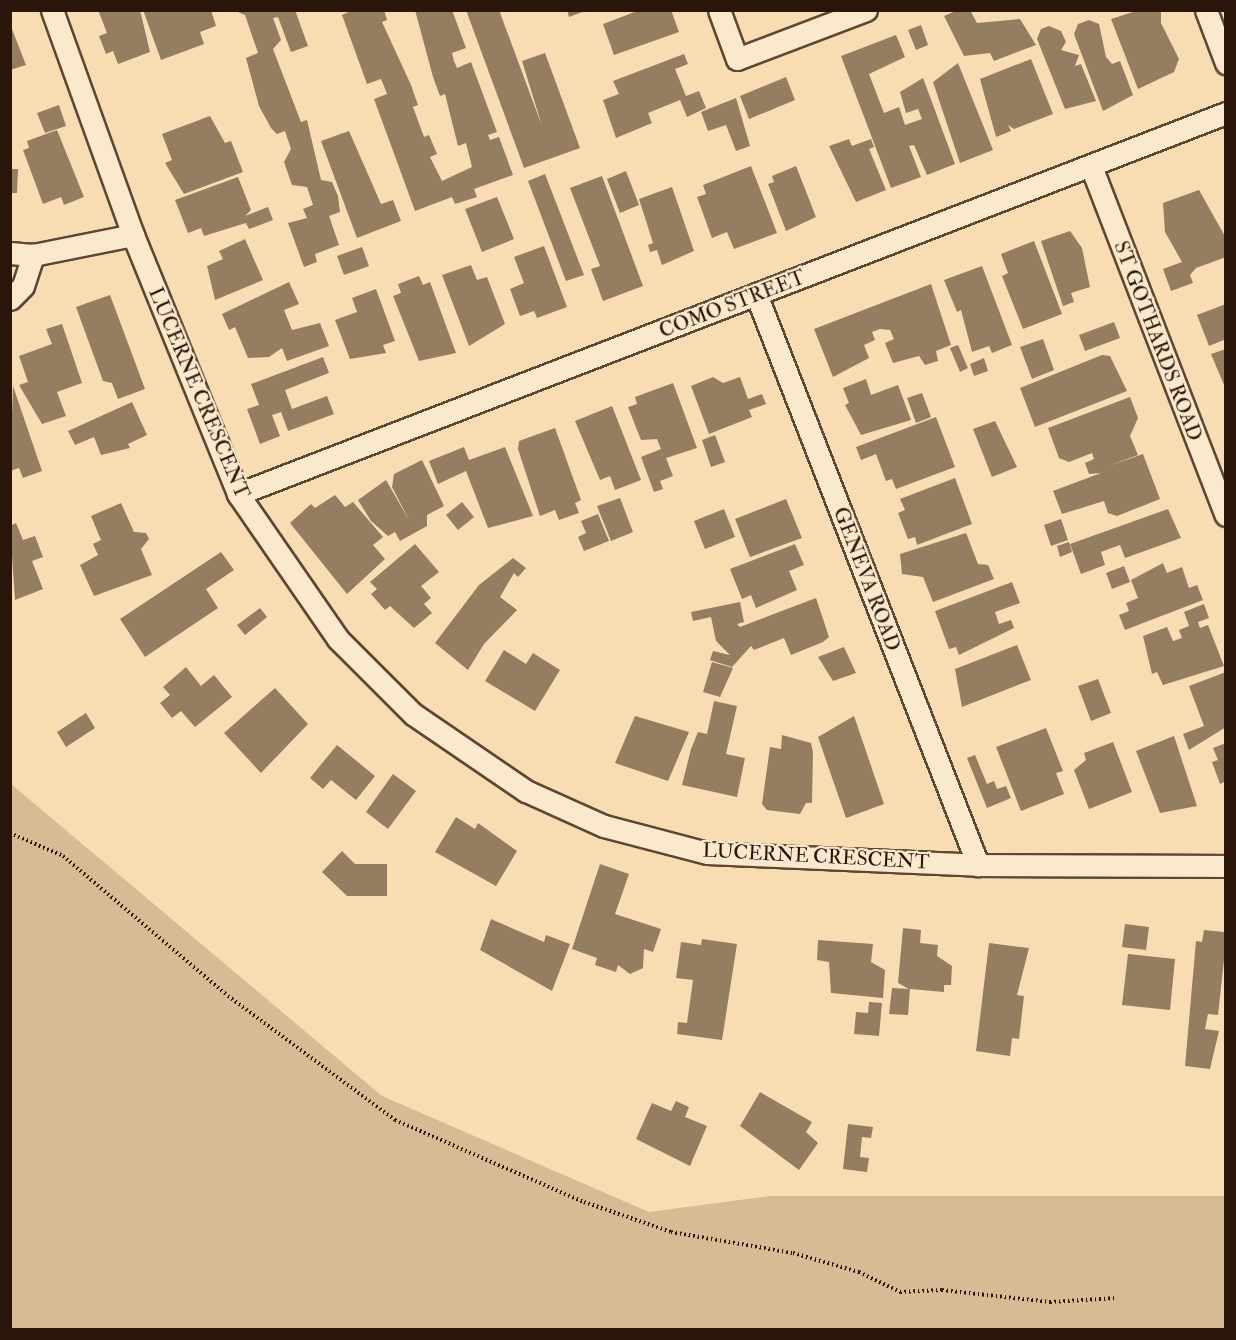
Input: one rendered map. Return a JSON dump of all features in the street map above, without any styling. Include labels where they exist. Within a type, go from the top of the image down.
[{"type":"street","name":"LUCERNE CRESCENT","points":[[52,10],[134,235],[238,494],[338,639],[413,714],[526,791],[604,826],[707,853],[978,865],[1226,866]]},
{"type":"street","points":[[719,10],[737,59],[866,10]]},
{"type":"street","points":[[1206,10],[1226,63]]},
{"type":"street","name":"COMO STREET","points":[[238,494],[1226,113]]},
{"type":"street","name":"ST GOTHARDS ROAD","points":[[1091,166],[1226,515]]},
{"type":"street","points":[[10,253],[33,255],[134,235]]},
{"type":"street","points":[[10,299],[23,285],[33,255]]},
{"type":"street","name":"GENEVA ROAD","points":[[756,294],[978,865]]},
{"type":"path","points":[[10,833],[63,856],[228,996],[395,1120],[584,1202],[671,1232],[793,1253],[859,1272],[900,1292],[942,1290],[1050,1302],[1117,1298]]},
{"type":"shaded area","points":[[11,784],[382,1096],[649,1212],[770,1196],[1225,1196],[1225,1329],[11,1329]]},
{"type":"building","points":[[98,10],[140,10],[150,52],[118,64],[113,51],[106,54],[99,36],[107,33]]},
{"type":"building","points":[[143,10],[211,10],[216,26],[200,32],[204,44],[161,60]]},
{"type":"building","points":[[233,10],[295,10],[308,46],[291,52],[278,17],[273,18],[281,40],[273,49],[301,122],[307,120],[321,180],[332,182],[338,196],[340,212],[329,216],[339,245],[315,254],[317,262],[304,267],[288,223],[307,218],[303,209],[313,205],[307,187],[292,185],[284,162],[291,149],[285,131],[277,134],[271,128],[259,106],[246,58],[258,53],[245,15]]},
{"type":"building","points":[[353,10],[384,10],[387,20],[382,22],[411,85],[418,105],[413,107],[424,137],[429,135],[437,154],[430,157],[442,181],[472,167],[466,143],[458,146],[445,94],[440,96],[433,77],[415,10],[452,10],[466,48],[452,53],[454,61],[457,68],[471,62],[497,132],[488,135],[490,140],[499,137],[513,175],[474,189],[477,197],[455,204],[452,197],[415,211],[374,99],[387,94],[381,79],[367,84],[342,15]]},
{"type":"building","points":[[466,10],[499,10],[542,126],[522,61],[545,53],[580,148],[524,168]]},
{"type":"building","points":[[567,10],[585,10],[585,11],[569,17]]},
{"type":"building","points":[[640,10],[671,10],[679,32],[614,55],[603,24]]},
{"type":"building","points":[[958,10],[970,10],[977,23],[1020,19],[1036,45],[994,61],[990,53],[964,56],[944,16]]},
{"type":"building","points":[[1139,10],[1161,10],[1161,23],[1179,59],[1174,72],[1138,89],[1111,19]]},
{"type":"building","points":[[1089,20],[1099,24],[1106,57],[1112,64],[1120,61],[1133,95],[1103,111],[1074,34],[1078,24]]},
{"type":"building","points":[[10,24],[26,65],[10,70]]},
{"type":"building","points":[[921,25],[928,45],[916,50],[908,30]]},
{"type":"building","points":[[1049,26],[1061,31],[1066,42],[1061,50],[1079,55],[1075,66],[1081,64],[1096,101],[1065,109],[1037,39],[1041,29]]},
{"type":"building","points":[[896,35],[905,57],[869,74],[884,113],[899,107],[905,125],[922,119],[918,109],[906,113],[900,92],[923,78],[955,164],[927,175],[914,145],[909,146],[921,177],[891,188],[841,56]]},
{"type":"building","points":[[684,54],[688,64],[675,69],[686,96],[699,91],[706,108],[687,117],[680,100],[648,113],[652,123],[616,138],[603,100],[619,94],[613,81]]},
{"type":"building","points":[[1031,59],[1053,114],[1014,129],[1008,125],[1011,131],[996,137],[980,79]]},
{"type":"building","points":[[958,63],[993,150],[960,163],[933,82]]},
{"type":"building","points":[[786,77],[795,100],[749,119],[740,96]]},
{"type":"building","points":[[736,98],[750,146],[736,151],[726,125],[708,131],[701,112]]},
{"type":"building","points":[[59,105],[66,126],[45,133],[37,113]]},
{"type":"building","points":[[210,116],[225,143],[231,141],[243,172],[184,194],[165,163],[172,160],[162,134]]},
{"type":"building","points":[[57,130],[84,197],[64,205],[61,197],[43,204],[23,150],[29,148],[27,141]]},
{"type":"building","points":[[349,131],[381,204],[393,200],[401,221],[357,238],[321,141]]},
{"type":"building","points":[[849,139],[852,146],[871,139],[874,147],[869,149],[886,190],[856,202],[829,146]]},
{"type":"building","points":[[751,166],[777,233],[734,249],[727,232],[712,238],[697,197],[706,194],[703,185]]},
{"type":"building","points":[[796,166],[816,217],[786,231],[768,184],[774,182],[772,176]]},
{"type":"building","points":[[10,169],[18,169],[17,193],[10,193]]},
{"type":"building","points":[[626,171],[639,205],[620,213],[607,179]]},
{"type":"building","points":[[545,174],[584,275],[566,281],[528,181]]},
{"type":"building","points":[[602,176],[643,286],[603,301],[591,269],[600,266],[570,188]]},
{"type":"building","points":[[238,177],[251,210],[245,216],[268,207],[273,220],[249,229],[246,223],[204,236],[201,228],[188,233],[175,200]]},
{"type":"building","points":[[672,187],[694,251],[662,265],[657,250],[650,252],[648,245],[653,243],[639,199]]},
{"type":"building","points":[[1199,190],[1226,238],[1226,257],[1196,268],[1190,275],[1193,283],[1171,291],[1163,269],[1182,262],[1165,232],[1163,203]]},
{"type":"building","points":[[497,197],[514,239],[482,252],[465,209]]},
{"type":"building","points":[[1070,231],[1082,248],[1090,287],[1071,293],[1074,302],[1063,306],[1041,241]]},
{"type":"building","points":[[245,239],[263,280],[215,300],[207,266],[223,259],[219,251]]},
{"type":"building","points":[[1034,241],[1062,314],[1023,329],[1002,276],[1008,273],[1001,254]]},
{"type":"building","points":[[544,246],[567,307],[537,318],[534,311],[520,316],[510,289],[524,283],[514,257]]},
{"type":"building","points":[[362,247],[369,266],[344,275],[337,256]]},
{"type":"building","points":[[471,265],[477,280],[487,277],[505,324],[469,346],[442,275]]},
{"type":"building","points":[[982,266],[1012,345],[992,353],[989,346],[972,352],[961,310],[957,312],[944,280]]},
{"type":"building","points":[[419,276],[423,285],[430,282],[456,353],[419,361],[393,296],[401,293],[398,284]]},
{"type":"building","points":[[289,282],[299,304],[284,310],[292,330],[320,323],[329,346],[287,361],[282,348],[269,357],[248,358],[235,327],[229,330],[222,314]]},
{"type":"building","points":[[931,284],[951,345],[936,351],[938,361],[925,365],[919,356],[893,363],[885,343],[894,339],[890,330],[880,329],[872,332],[875,340],[864,345],[869,358],[833,377],[814,329]]},
{"type":"building","points":[[376,289],[395,341],[383,345],[386,353],[350,359],[335,320],[357,312],[352,298]]},
{"type":"building","points":[[110,295],[145,389],[118,399],[112,383],[103,381],[76,307]]},
{"type":"building","points":[[1226,304],[1226,339],[1209,346],[1197,315]]},
{"type":"building","points":[[1114,322],[1120,338],[1085,351],[1079,335]]},
{"type":"building","points":[[62,324],[82,383],[57,392],[66,416],[42,424],[19,385],[28,382],[19,356],[52,344],[46,329]]},
{"type":"building","points":[[1043,339],[1054,370],[1032,379],[1020,347]]},
{"type":"building","points":[[958,345],[968,368],[960,372],[950,348]]},
{"type":"building","points":[[1226,349],[1226,384],[1224,385],[1211,354]]},
{"type":"building","points":[[1102,355],[1110,356],[1127,391],[1035,427],[1020,388]]},
{"type":"building","points":[[323,357],[329,373],[285,390],[292,409],[327,396],[334,414],[288,431],[281,412],[272,415],[280,436],[260,444],[247,409],[259,405],[251,384]]},
{"type":"building","points":[[984,358],[988,371],[974,376],[970,364]]},
{"type":"building","points":[[713,377],[723,383],[740,377],[748,399],[762,394],[766,404],[749,410],[752,417],[709,434],[691,386]]},
{"type":"building","points":[[866,379],[871,395],[898,385],[911,420],[861,435],[845,405],[849,403],[843,388]]},
{"type":"building","points":[[673,383],[697,448],[666,458],[673,476],[660,481],[663,489],[654,492],[641,457],[661,449],[657,439],[641,440],[628,407],[637,404],[635,397]]},
{"type":"building","points":[[13,386],[42,471],[23,478],[19,468],[10,471]]},
{"type":"building","points":[[922,393],[931,417],[916,423],[907,398]]},
{"type":"building","points":[[1130,397],[1138,418],[1130,436],[1138,455],[1106,467],[1143,454],[1160,499],[1117,516],[1108,513],[1104,501],[1062,514],[1053,491],[1101,473],[1089,474],[1085,463],[1094,459],[1092,453],[1069,462],[1059,458],[1048,428]]},
{"type":"building","points":[[132,402],[147,435],[128,444],[130,448],[101,455],[94,437],[75,445],[68,431]]},
{"type":"building","points":[[612,406],[641,480],[615,490],[610,476],[600,480],[575,421]]},
{"type":"building","points":[[936,417],[955,467],[896,489],[892,479],[886,481],[876,454],[861,460],[856,447]]},
{"type":"building","points":[[995,421],[1017,467],[992,477],[973,429]]},
{"type":"building","points":[[555,428],[581,500],[575,503],[579,513],[559,520],[555,510],[540,516],[518,449],[519,441]]},
{"type":"building","points":[[715,435],[725,462],[711,467],[702,440]]},
{"type":"building","points":[[464,447],[469,460],[505,447],[533,516],[488,528],[466,471],[438,484],[429,461]]},
{"type":"building","points":[[422,460],[444,506],[427,515],[427,526],[400,541],[395,532],[388,536],[371,521],[358,500],[386,480],[409,520],[392,487],[394,474]]},
{"type":"building","points":[[955,478],[972,524],[917,545],[915,537],[908,539],[898,513],[905,510],[900,499]]},
{"type":"building","points":[[335,495],[345,507],[353,502],[383,537],[373,545],[385,559],[347,594],[290,523],[311,504],[315,508]]},
{"type":"building","points":[[620,498],[633,532],[611,541],[597,506]]},
{"type":"building","points":[[786,499],[802,538],[750,557],[735,519]]},
{"type":"building","points":[[462,502],[474,517],[458,530],[446,515]]},
{"type":"building","points":[[121,503],[134,532],[146,533],[149,539],[141,549],[152,575],[94,596],[80,565],[98,555],[93,544],[101,540],[91,516]]},
{"type":"building","points":[[724,509],[735,537],[705,549],[694,521]]},
{"type":"building","points":[[1168,509],[1181,538],[1125,558],[1120,545],[1101,552],[1105,565],[1081,574],[1070,544]]},
{"type":"building","points":[[598,514],[609,541],[584,551],[578,537],[586,533],[581,521]]},
{"type":"building","points":[[1061,519],[1068,540],[1051,546],[1044,525]]},
{"type":"building","points":[[16,523],[23,540],[35,536],[43,557],[32,561],[43,589],[15,600],[10,526]]},
{"type":"building","points":[[966,533],[978,564],[988,565],[994,579],[933,602],[923,577],[902,574],[900,554]]},
{"type":"building","points":[[1069,542],[1072,552],[1060,557],[1057,546]]},
{"type":"building","points":[[415,544],[439,572],[421,586],[431,598],[424,604],[432,613],[414,628],[390,606],[385,610],[371,594],[377,589],[370,582]]},
{"type":"building","points":[[795,544],[804,565],[789,571],[797,590],[756,608],[751,595],[742,599],[730,569]]},
{"type":"building","points":[[221,552],[234,570],[206,589],[218,608],[145,657],[120,619]]},
{"type":"building","points":[[513,558],[526,568],[518,577],[514,573],[500,597],[517,610],[484,644],[468,670],[435,643],[479,585]]},
{"type":"building","points":[[1163,563],[1167,573],[1182,567],[1189,588],[1197,585],[1203,600],[1125,630],[1119,615],[1129,611],[1126,603],[1138,598],[1131,580]]},
{"type":"building","points":[[1124,566],[1130,582],[1112,589],[1106,573]]},
{"type":"building","points":[[1012,582],[1020,603],[995,612],[999,624],[1011,620],[1014,628],[959,655],[956,647],[949,649],[935,611]]},
{"type":"building","points":[[816,598],[829,637],[823,642],[791,655],[784,638],[754,650],[751,646],[732,667],[710,660],[713,651],[730,655],[716,641],[711,617],[693,621],[691,612],[740,602],[744,622],[737,624],[740,627]]},
{"type":"building","points":[[1204,604],[1209,618],[1198,622],[1200,628],[1208,625],[1224,666],[1163,685],[1157,672],[1152,674],[1143,636],[1167,627],[1173,641],[1182,638],[1179,630],[1189,626],[1184,612]]},
{"type":"building","points":[[260,608],[267,617],[245,635],[237,625]]},
{"type":"building","points":[[1017,645],[1031,680],[962,707],[955,669]]},
{"type":"building","points":[[844,647],[856,673],[833,681],[818,657]]},
{"type":"building","points":[[504,650],[526,664],[533,653],[560,670],[535,711],[485,681]]},
{"type":"building","points":[[712,662],[733,668],[720,697],[703,692]]},
{"type":"building","points":[[186,667],[201,686],[214,675],[232,697],[195,727],[181,711],[172,718],[160,703],[170,695],[163,687]]},
{"type":"building","points":[[1226,672],[1226,727],[1189,750],[1183,734],[1204,726],[1189,686]]},
{"type":"building","points":[[1098,679],[1111,713],[1091,721],[1078,686]]},
{"type":"building","points":[[275,688],[308,724],[261,773],[224,733]]},
{"type":"building","points":[[714,701],[737,706],[726,754],[745,758],[737,797],[682,785],[698,732],[707,734]]},
{"type":"building","points":[[86,713],[95,728],[66,747],[57,732]]},
{"type":"building","points":[[635,716],[689,732],[668,781],[615,763]]},
{"type":"building","points":[[854,716],[884,804],[846,818],[818,737]]},
{"type":"building","points":[[1046,728],[1063,771],[1056,773],[1064,794],[1021,811],[996,747]]},
{"type":"building","points":[[782,735],[811,743],[813,752],[812,803],[806,803],[800,814],[767,810],[762,804],[770,747],[781,749]]},
{"type":"building","points":[[1174,736],[1197,806],[1160,813],[1136,751]]},
{"type":"building","points":[[1113,742],[1132,792],[1089,809],[1074,770],[1086,760],[1084,753]]},
{"type":"building","points":[[1226,743],[1226,781],[1220,784],[1212,762],[1218,760],[1213,748]]},
{"type":"building","points":[[337,745],[375,776],[356,800],[331,780],[323,789],[310,778]]},
{"type":"building","points":[[975,755],[987,784],[994,781],[997,789],[1006,786],[1011,798],[987,808],[967,758]]},
{"type":"building","points":[[393,774],[416,791],[388,829],[366,812]]},
{"type":"building","points":[[456,817],[475,829],[478,823],[517,851],[496,886],[435,852]]},
{"type":"building","points":[[342,851],[355,864],[387,864],[387,896],[347,896],[322,872]]},
{"type":"building","points":[[600,864],[629,874],[615,914],[661,929],[653,952],[644,949],[643,968],[630,974],[618,965],[616,972],[595,965],[597,958],[572,949]]},
{"type":"building","points":[[491,919],[544,942],[546,935],[570,944],[552,991],[480,950]]},
{"type":"building","points":[[1125,924],[1149,927],[1146,950],[1122,947]]},
{"type":"building","points":[[903,928],[921,930],[920,943],[938,945],[937,956],[952,966],[951,985],[944,985],[944,992],[910,989],[908,1015],[889,1014],[892,988],[909,989],[898,983]]},
{"type":"building","points":[[1204,930],[1224,932],[1226,942],[1218,1015],[1208,1014],[1205,1029],[1219,1031],[1210,1069],[1185,1066],[1196,941],[1202,942]]},
{"type":"building","points":[[702,939],[737,944],[722,1040],[677,1034],[678,1022],[687,1023],[693,980],[676,978],[681,942],[701,945]]},
{"type":"building","points":[[818,940],[873,944],[871,962],[885,970],[883,998],[831,993],[829,962],[817,960]]},
{"type":"building","points":[[989,943],[1029,948],[1017,995],[1024,996],[1019,1039],[1012,1038],[1010,1056],[976,1051]]},
{"type":"building","points":[[1128,954],[1175,959],[1170,1010],[1122,1005]]},
{"type":"building","points":[[869,1002],[882,1003],[879,1036],[854,1034],[856,1012],[868,1013]]},
{"type":"building","points":[[760,1092],[812,1122],[806,1132],[818,1143],[799,1170],[740,1126]]},
{"type":"building","points":[[676,1101],[689,1107],[685,1117],[707,1126],[690,1166],[636,1139],[652,1103],[671,1111]]},
{"type":"building","points":[[848,1124],[873,1127],[871,1138],[862,1137],[860,1157],[869,1158],[867,1172],[843,1169]]}]
